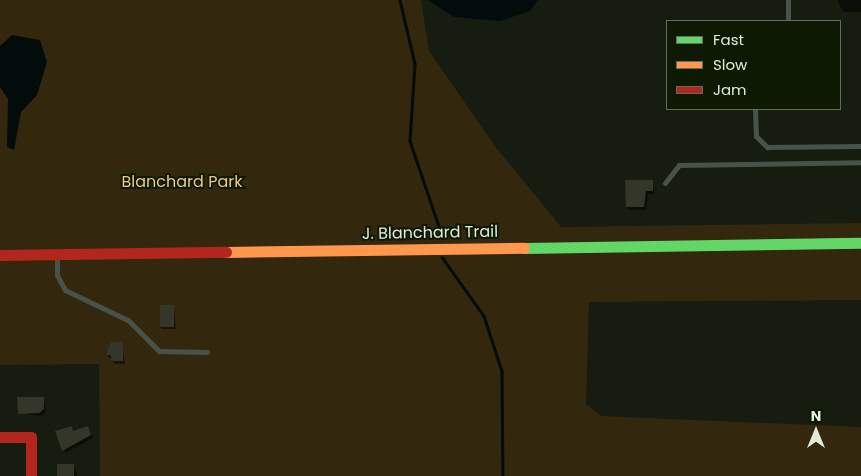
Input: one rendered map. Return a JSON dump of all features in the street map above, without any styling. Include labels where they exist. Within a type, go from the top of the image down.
[{"type":"street","name":"J. Blanchard Trail","points":[[0,255],[861,243]]},
{"type":"street","points":[[0,437],[31,437],[31,476]]},
{"type":"lane","points":[[788,0],[788,20]]},
{"type":"lane","points":[[756,110],[756,136],[767,148],[861,146]]},
{"type":"lane","points":[[665,183],[680,165],[861,162]]},
{"type":"lane","points":[[57,254],[57,275],[64,290],[128,320],[159,351],[207,352]]},
{"type":"green space","name":"Blanchard Park","points":[[0,0],[421,0],[429,51],[495,146],[561,227],[861,223],[861,300],[589,302],[586,404],[601,416],[861,427],[861,476],[100,476],[99,364],[0,365]]},
{"type":"shaded area","points":[[428,0],[538,0],[530,11],[500,21],[454,17]]},
{"type":"shaded area","points":[[12,35],[40,40],[47,62],[37,95],[21,112],[14,150],[7,147],[8,99],[0,87],[0,46]]},
{"type":"building","points":[[625,180],[653,180],[653,191],[646,191],[644,207],[626,207]]},
{"type":"building","points":[[160,305],[174,305],[174,327],[160,327]]},
{"type":"building","points":[[111,342],[123,342],[123,361],[111,361],[111,355],[106,355]]},
{"type":"building","points":[[17,397],[44,397],[44,409],[39,413],[18,414]]},
{"type":"building","points":[[72,426],[73,431],[88,426],[91,435],[62,451],[55,431]]},
{"type":"building","points":[[57,464],[74,464],[74,476],[57,476]]},
{"type":"waterway","points":[[400,0],[415,64],[410,141],[441,232]]},
{"type":"waterway","points":[[442,257],[484,316],[502,371],[503,476]]},
{"type":"traffic: fast","points":[[524,248],[861,243]]},
{"type":"traffic: slow","points":[[226,252],[524,248]]},
{"type":"traffic: jam","points":[[0,255],[226,252]]},
{"type":"traffic: jam","points":[[0,437],[31,437],[31,476]]}]
